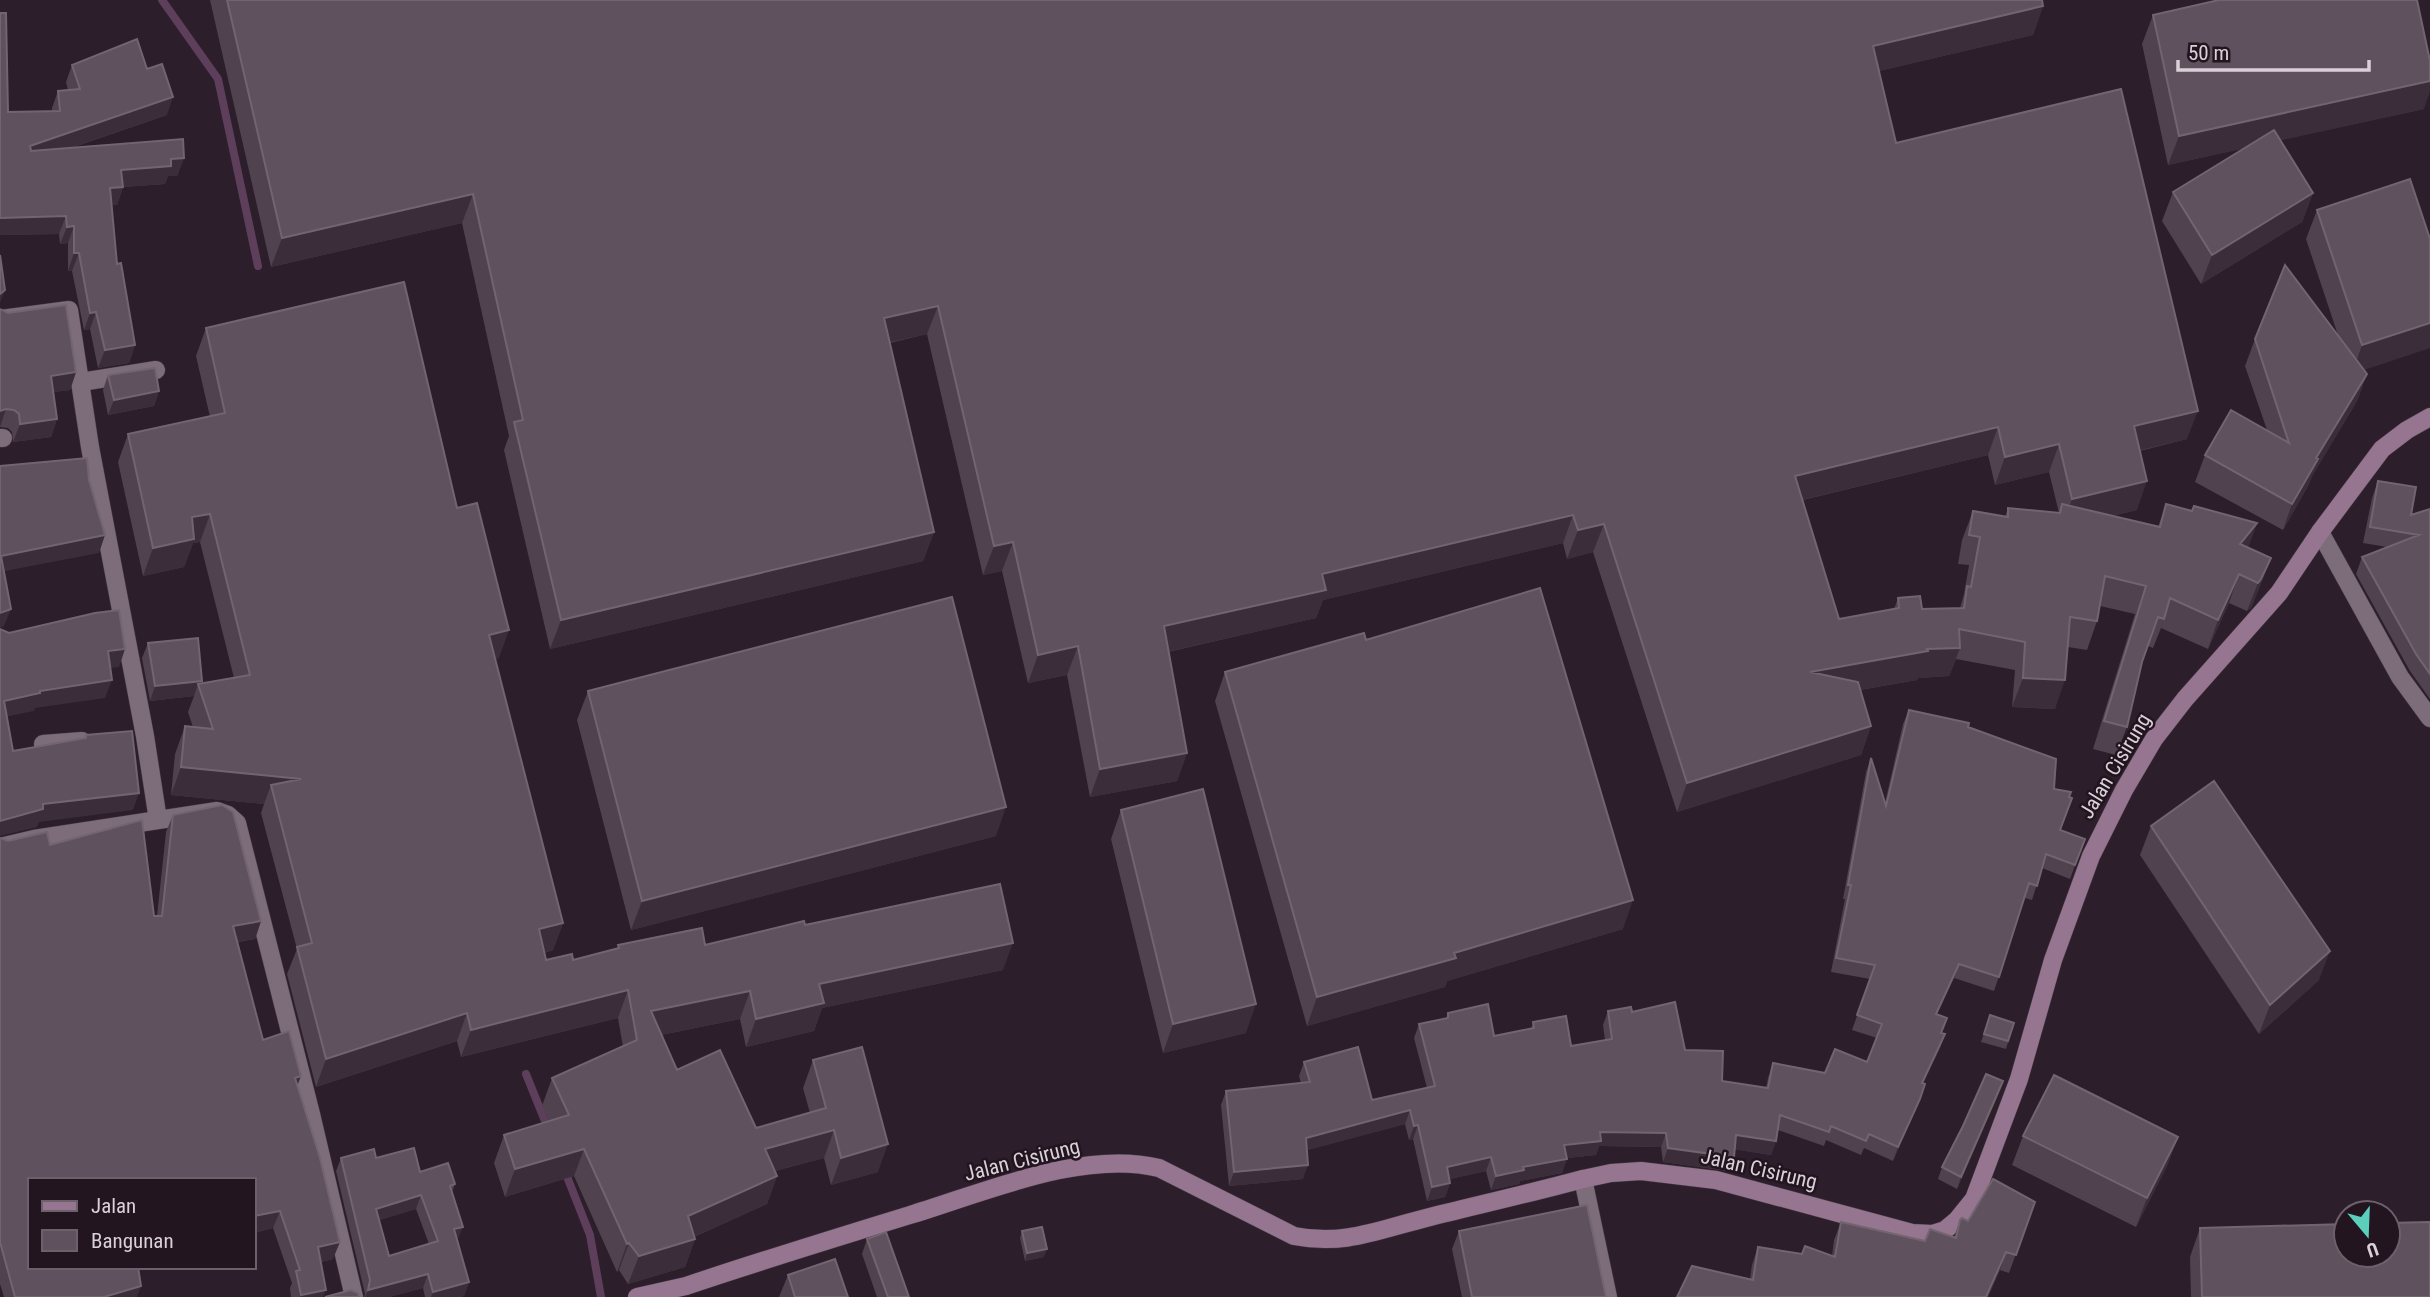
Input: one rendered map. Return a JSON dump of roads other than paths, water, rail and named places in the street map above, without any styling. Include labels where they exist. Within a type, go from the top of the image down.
[{"type":"main road","name":"Jalan Cisirung","points":[[637,1297],[686,1286],[1046,1173],[1091,1165],[1129,1163],[1159,1168],[1294,1236],[1332,1241],[1371,1234],[1583,1178],[1641,1171],[1716,1180],[1912,1233],[1932,1234],[1945,1230],[1974,1199],[2019,1079],[2053,960],[2091,856],[2114,808],[2154,739],[2185,699],[2279,593],[2320,532],[2382,449],[2430,417]]},
{"type":"street","points":[[0,319],[69,310],[115,613],[158,820]]},
{"type":"street","points":[[82,382],[156,370]]},
{"type":"street","points":[[2320,532],[2400,677],[2430,718]]},
{"type":"street","points":[[43,744],[94,740]]},
{"type":"street","points":[[0,847],[34,839],[217,811],[228,815],[237,823],[311,1114],[354,1297]]},
{"type":"street","points":[[1583,1178],[1608,1297]]},
{"type":"waterway","points":[[162,0],[218,79],[258,266]]},
{"type":"waterway","points":[[526,1074],[549,1131]]},
{"type":"waterway","points":[[564,1169],[590,1235],[601,1297]]}]
